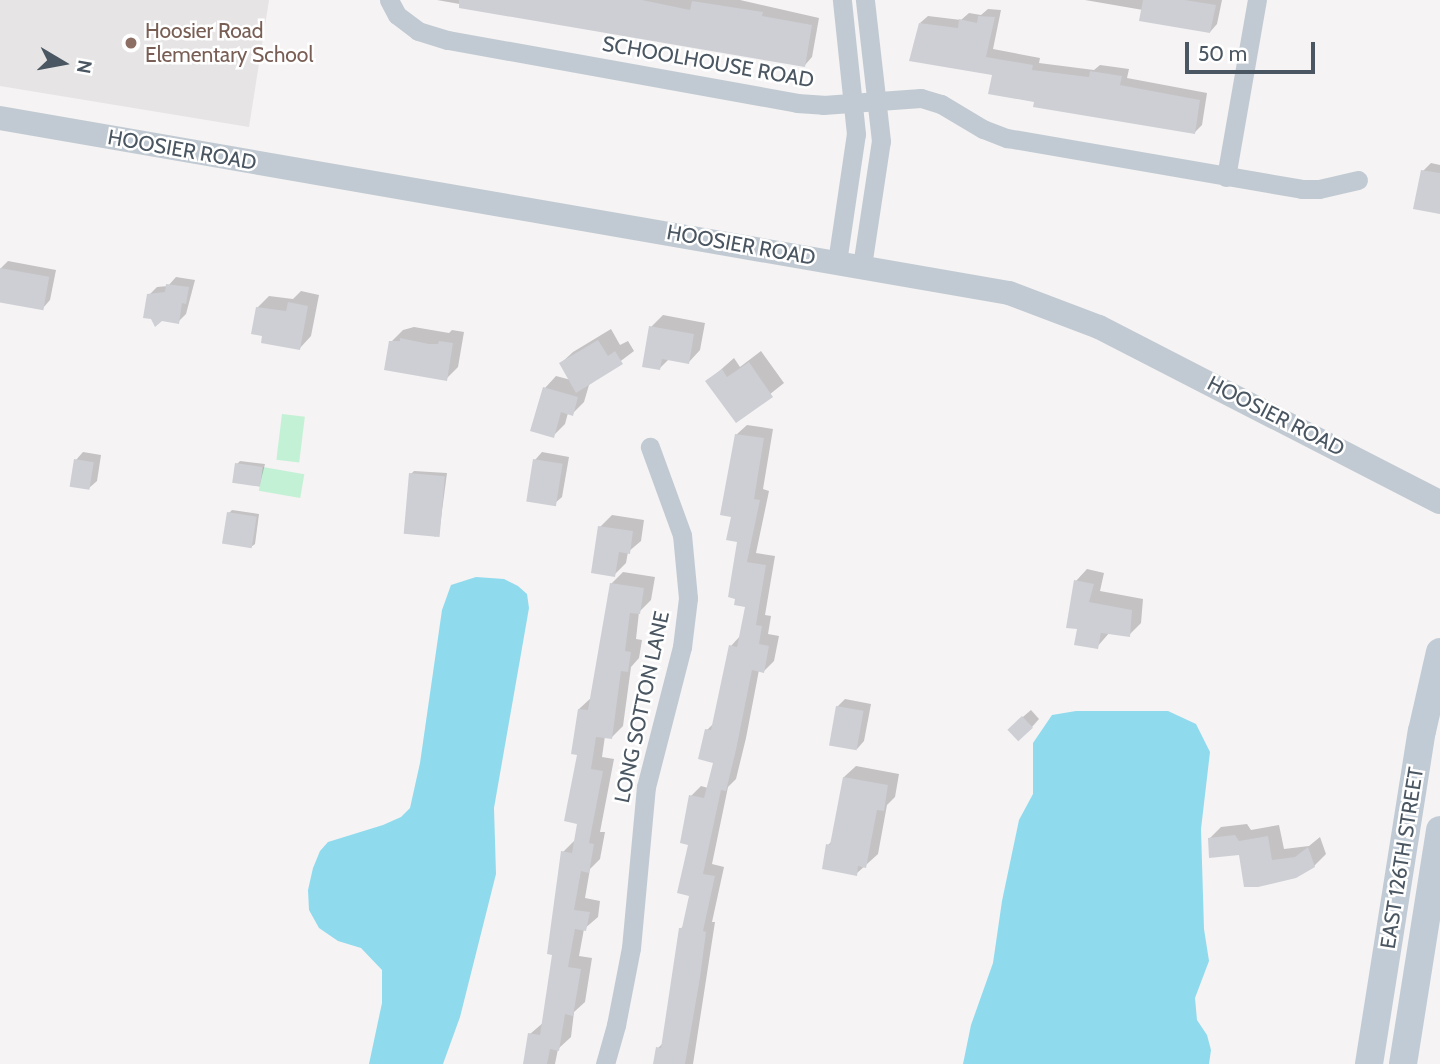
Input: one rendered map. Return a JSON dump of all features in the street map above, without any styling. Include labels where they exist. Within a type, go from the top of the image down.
[{"type":"main road","name":"EAST 126TH STREET","points":[[1369,1064],[1422,731],[1440,652]]},
{"type":"main road","name":"EAST 126TH STREET","points":[[1403,1064],[1440,830]]},
{"type":"street","name":"SCHOOLHOUSE ROAD","points":[[389,0],[397,15],[432,37],[797,103],[854,103],[910,97],[932,100],[983,129],[1007,138],[1301,189],[1319,189],[1358,180]]},
{"type":"street","points":[[838,262],[855,156],[854,103],[842,0]]},
{"type":"street","points":[[862,266],[879,159],[877,99],[865,0]]},
{"type":"street","points":[[1226,177],[1257,0]]},
{"type":"street","name":"HOOSIER ROAD","points":[[0,118],[985,287],[1073,315],[1147,350],[1440,502]]},
{"type":"street","name":"LONG SOTTON LANE","points":[[605,1064],[616,1026],[631,948],[646,788],[682,647],[688,598],[682,535],[650,447]]},
{"type":"shaded area","name":"Hoosier Road Elementary School","points":[[0,0],[269,0],[249,127],[0,86]]},
{"type":"green space","points":[[282,414],[305,417],[299,462],[276,460]]},
{"type":"green space","points":[[263,467],[304,474],[300,498],[259,491]]},
{"type":"water","points":[[476,577],[504,579],[518,586],[527,594],[529,608],[494,808],[496,874],[460,1017],[443,1064],[369,1064],[382,1003],[382,970],[361,948],[338,941],[319,928],[309,910],[308,890],[320,851],[328,842],[383,825],[401,817],[410,808],[420,763],[442,610],[451,585]]},
{"type":"water","points":[[1076,711],[1168,711],[1196,724],[1210,752],[1201,829],[1204,929],[1209,961],[1195,998],[1197,1020],[1207,1035],[1211,1050],[1209,1064],[963,1064],[971,1025],[993,963],[1002,901],[1019,820],[1033,794],[1033,743],[1052,715]]},
{"type":"building","points":[[459,0],[642,0],[690,10],[692,1],[763,12],[762,16],[812,25],[805,67],[459,8]]},
{"type":"building","points":[[1143,0],[1185,0],[1216,5],[1210,33],[1139,21]]},
{"type":"building","points":[[978,16],[995,17],[986,57],[1033,65],[1032,70],[1089,77],[1090,71],[1122,76],[1120,85],[1200,100],[1195,134],[1033,107],[1034,102],[988,94],[992,75],[909,61],[919,23],[958,28],[959,19],[977,23]]},
{"type":"building","points":[[1421,170],[1440,173],[1440,214],[1413,209]]},
{"type":"building","points":[[0,268],[49,277],[43,310],[0,303]]},
{"type":"building","points":[[166,284],[189,287],[186,304],[182,303],[179,324],[162,321],[155,327],[151,319],[143,318],[147,294],[165,292]]},
{"type":"building","points":[[288,302],[308,306],[300,350],[261,343],[262,336],[251,334],[256,307],[286,311]]},
{"type":"building","points":[[649,326],[694,334],[689,364],[662,359],[660,370],[642,367]]},
{"type":"building","points":[[400,338],[429,344],[438,344],[439,341],[453,343],[447,381],[384,370],[389,341],[400,341]]},
{"type":"building","points":[[598,340],[608,356],[615,351],[623,364],[576,393],[559,363]]},
{"type":"building","points":[[749,362],[773,397],[736,423],[705,381],[722,369],[727,377]]},
{"type":"building","points":[[543,387],[578,397],[573,416],[561,412],[554,438],[530,431]]},
{"type":"building","points":[[735,434],[764,438],[754,499],[760,500],[747,562],[766,565],[756,625],[762,626],[759,644],[769,646],[764,673],[752,670],[736,750],[726,791],[721,790],[703,874],[715,876],[703,931],[706,932],[700,978],[685,1064],[653,1064],[656,1047],[661,1048],[679,928],[682,928],[689,896],[677,893],[688,845],[680,843],[689,795],[704,798],[713,763],[698,759],[705,729],[711,730],[729,645],[737,647],[745,607],[734,605],[735,599],[728,597],[737,542],[726,540],[731,517],[720,515]]},
{"type":"building","points":[[74,459],[94,462],[89,490],[70,487]]},
{"type":"building","points":[[533,459],[563,464],[556,506],[526,501]]},
{"type":"building","points":[[235,463],[263,467],[260,487],[232,483]]},
{"type":"building","points":[[409,473],[445,476],[440,537],[404,534]]},
{"type":"building","points":[[227,512],[257,517],[252,548],[222,544]]},
{"type":"building","points":[[598,526],[633,531],[630,554],[619,552],[615,577],[591,573]]},
{"type":"building","points":[[1074,580],[1094,584],[1089,602],[1132,610],[1130,637],[1101,633],[1098,649],[1074,645],[1077,629],[1066,628]]},
{"type":"building","points":[[610,583],[644,588],[640,614],[630,613],[625,651],[631,652],[628,672],[621,671],[612,739],[596,737],[591,769],[603,771],[589,843],[594,844],[589,873],[581,871],[574,910],[590,912],[586,931],[575,929],[568,967],[581,969],[573,1016],[565,1014],[559,1051],[550,1049],[547,1064],[523,1064],[528,1033],[540,1035],[552,955],[547,954],[561,851],[572,853],[577,824],[564,821],[577,755],[571,754],[578,709],[588,710]]},
{"type":"building","points":[[836,706],[864,711],[857,750],[829,745]]},
{"type":"building","points":[[1022,716],[1033,728],[1018,741],[1007,730]]},
{"type":"building","points":[[843,777],[888,785],[884,811],[877,810],[866,868],[858,866],[857,876],[822,869],[826,844],[830,845]]},
{"type":"building","points":[[1235,835],[1239,841],[1268,836],[1272,860],[1295,857],[1308,847],[1315,867],[1296,878],[1258,887],[1244,887],[1239,855],[1209,858],[1208,838]]},
{"type":"place","name":"Hoosier Road Elementary School","points":[[131,43]]}]
